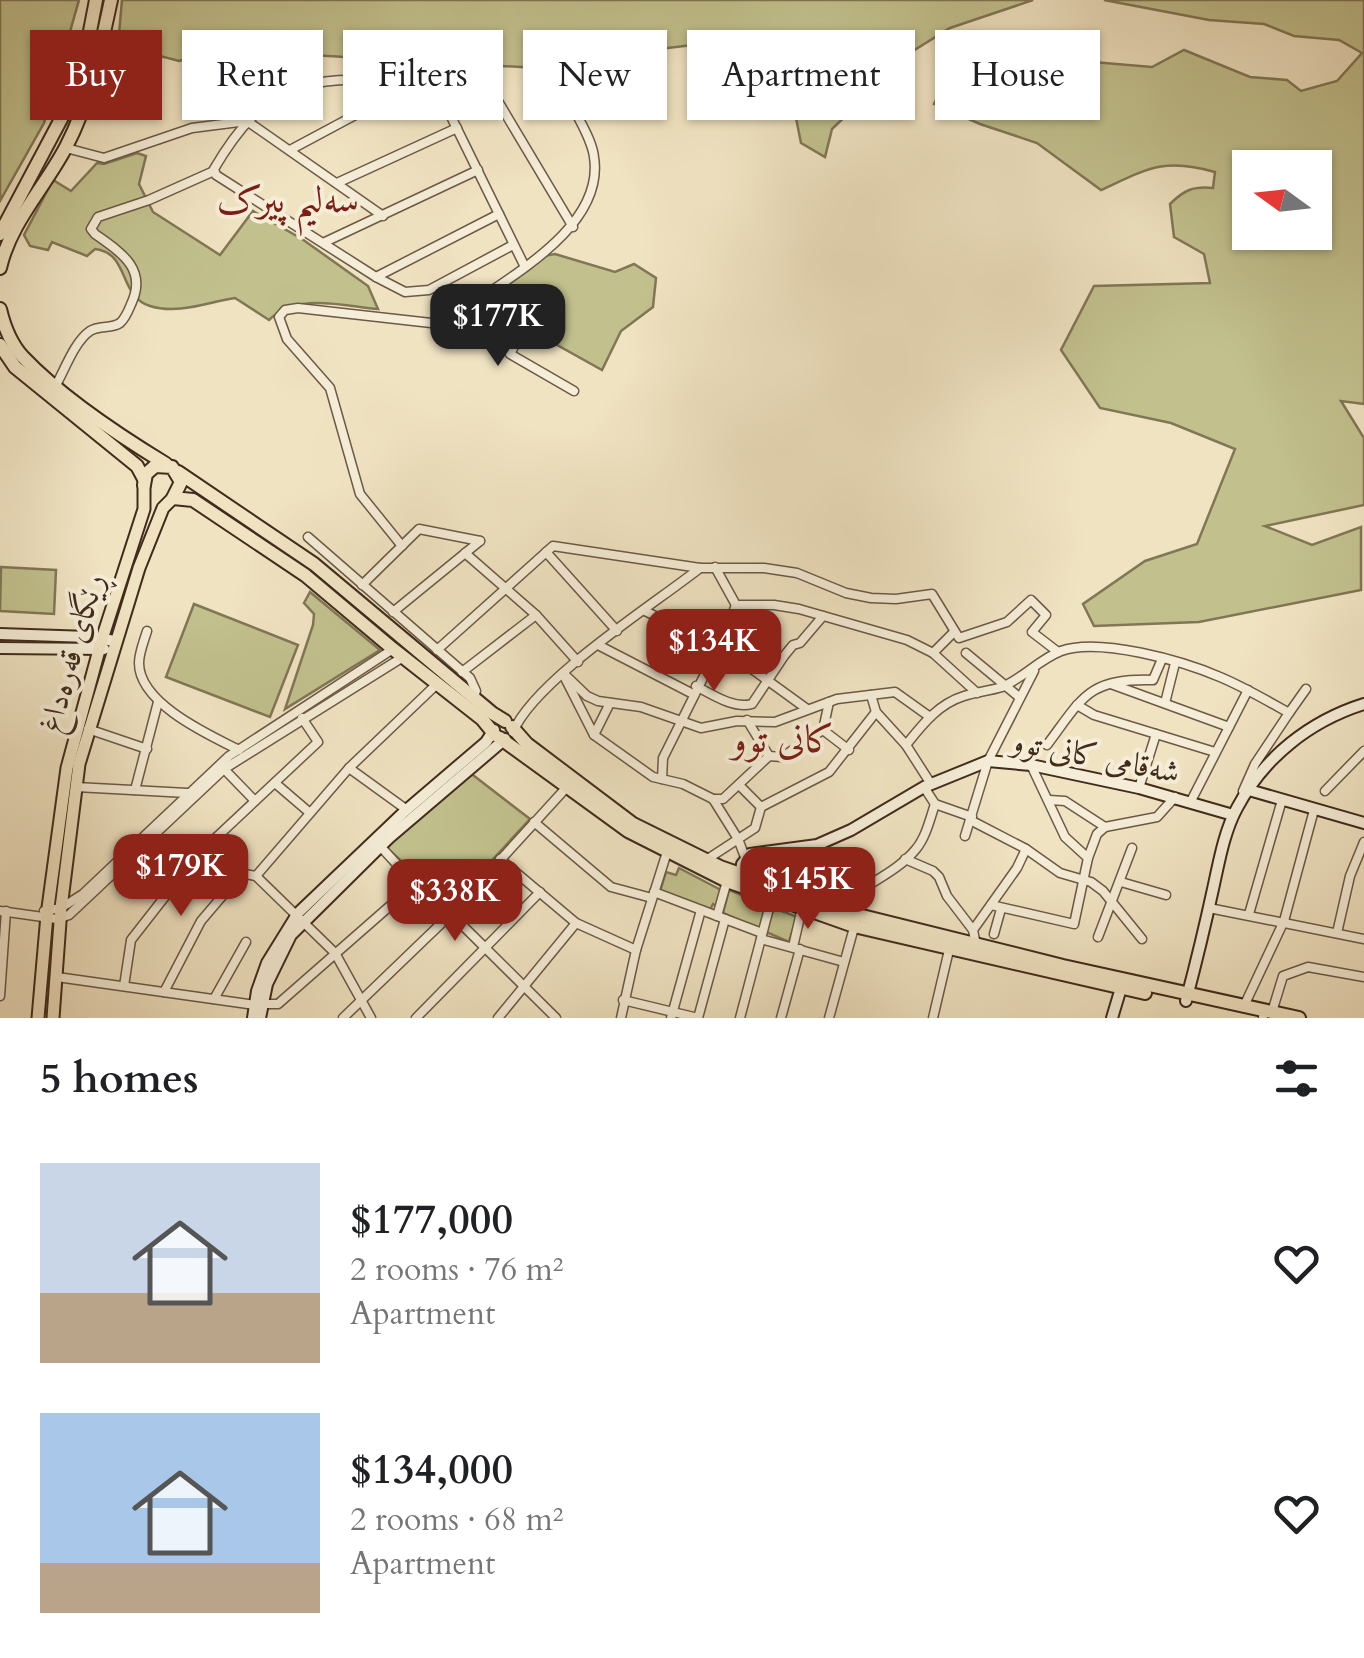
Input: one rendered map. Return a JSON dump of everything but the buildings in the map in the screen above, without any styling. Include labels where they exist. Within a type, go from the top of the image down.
[{"type":"highway","points":[[0,234],[69,104],[85,56],[96,0]]},
{"type":"highway","points":[[0,268],[13,232],[66,148],[85,104],[111,0]]},
{"type":"highway","points":[[0,309],[16,347],[56,385],[73,408],[137,466],[144,482]]},
{"type":"highway","points":[[0,345],[16,367],[73,408],[172,467],[314,564],[474,696],[566,788],[628,831],[668,852],[727,881],[802,908],[976,945],[1266,1016],[1299,1018]]},
{"type":"highway","points":[[144,482],[155,466],[172,467]]},
{"type":"highway","points":[[172,467],[180,488],[173,498],[193,500],[305,575],[398,653],[633,824],[706,860],[838,908],[856,921],[949,950],[1121,988],[1244,1006],[1266,1016]]},
{"type":"main road","name":"ڕێگای قەرەداغ","points":[[53,1018],[57,977],[51,913],[107,645],[144,509],[144,482]]},
{"type":"main road","name":"ڕێگای قەرەداغ","points":[[38,1018],[67,768],[107,645],[154,528],[173,498]]},
{"type":"street","points":[[56,385],[85,335],[92,329],[116,326],[124,319],[135,296],[137,273],[128,259],[94,234],[91,229],[98,217],[214,171],[248,121],[284,92],[312,82],[343,81]]},
{"type":"street","points":[[503,109],[573,226]]},
{"type":"street","points":[[290,150],[346,120]]},
{"type":"street","points":[[453,120],[524,265]]},
{"type":"street","points":[[402,546],[360,494],[330,388],[288,339],[279,317],[284,310],[298,308],[440,324],[471,304],[573,226],[587,205],[596,179],[594,153],[579,120]]},
{"type":"street","points":[[66,148],[104,158],[192,128],[248,121],[383,216]]},
{"type":"street","points":[[337,183],[457,128]]},
{"type":"street","points":[[325,242],[478,170]]},
{"type":"street","points":[[214,171],[400,290],[424,291],[513,245]]},
{"type":"street","points":[[376,277],[499,214]]},
{"type":"street","points":[[471,304],[476,313],[518,339],[510,354],[574,391]]},
{"type":"street","points":[[362,585],[420,529],[480,540],[394,612]]},
{"type":"street","points":[[308,538],[462,672],[472,682],[474,696]]},
{"type":"street","points":[[436,650],[553,546],[700,568],[764,568],[797,573],[870,598],[932,594],[959,638],[1007,622],[1030,600],[1046,615],[1032,632],[1058,652]]},
{"type":"street","points":[[546,552],[616,631]]},
{"type":"street","points":[[465,553],[536,615],[578,662]]},
{"type":"street","points":[[301,917],[563,674],[700,568]]},
{"type":"street","points":[[662,778],[663,758],[736,604],[715,568]]},
{"type":"street","points":[[736,604],[774,604],[882,631],[933,653],[976,693]]},
{"type":"street","points":[[645,611],[716,647],[807,709]]},
{"type":"street","points":[[462,672],[536,615]]},
{"type":"street","points":[[598,644],[695,690],[746,706],[752,704],[792,645],[800,644],[822,616]]},
{"type":"street","points":[[147,632],[139,662],[142,679],[158,702],[239,750]]},
{"type":"street","points":[[933,653],[954,632]]},
{"type":"street","points":[[0,634],[107,645]]},
{"type":"street","points":[[0,648],[58,641]]},
{"type":"street","points":[[906,745],[930,716],[953,700],[1006,685],[1058,652],[1096,647],[1175,662],[1218,676],[1289,713]]},
{"type":"street","points":[[146,837],[224,769],[398,653]]},
{"type":"street","points":[[0,996],[3,911],[51,913],[88,898],[187,793],[239,750],[398,653]]},
{"type":"street","points":[[966,654],[1019,697]]},
{"type":"street","points":[[1047,744],[1084,694],[1110,683],[1153,680],[1162,660]]},
{"type":"street","points":[[1165,703],[1175,662]]},
{"type":"street","points":[[965,836],[988,761],[1037,666]]},
{"type":"street","points":[[563,674],[587,696],[610,704],[642,707],[678,723],[701,728],[747,720],[775,722],[829,702],[895,692],[930,716]]},
{"type":"street","points":[[563,674],[594,735],[654,777],[683,784],[713,799],[722,799],[769,756],[782,757],[823,730],[829,702]]},
{"type":"street","points":[[256,876],[349,768],[438,682]]},
{"type":"street","points":[[1110,683],[1229,727]]},
{"type":"street","points":[[1191,801],[1248,690]]},
{"type":"street","points":[[1187,997],[1236,810],[1255,764],[1306,690]]},
{"type":"street","points":[[838,908],[852,894],[906,859],[920,843],[935,804],[906,745],[876,712],[871,695]]},
{"type":"street","points":[[134,790],[158,702]]},
{"type":"street","points":[[594,735],[610,704]]},
{"type":"street","points":[[1236,810],[1298,736],[1320,721],[1364,704]]},
{"type":"street","points":[[1077,705],[1094,715],[1215,752]]},
{"type":"street","points":[[706,860],[755,828],[762,807],[829,772],[876,712]]},
{"type":"street","points":[[189,863],[318,742],[302,718]]},
{"type":"street","points":[[747,720],[769,756]]},
{"type":"street","points":[[88,729],[146,750]]},
{"type":"street","points":[[252,1018],[276,961],[301,917],[407,810],[505,730]]},
{"type":"street","points":[[823,730],[849,750]]},
{"type":"street","points":[[1139,788],[1156,734]]},
{"type":"street","points":[[1325,790],[1361,762],[1364,751]]},
{"type":"street","name":"شەقامی کانی توو","points":[[745,858],[817,845],[928,786],[988,761],[1032,765],[1236,810]]},
{"type":"street","points":[[1032,765],[1065,837],[1088,858]]},
{"type":"street","points":[[349,768],[407,810]]},
{"type":"street","points":[[224,769],[255,801]]},
{"type":"street","points":[[275,783],[310,813]]},
{"type":"street","points":[[739,785],[762,807]]},
{"type":"street","points":[[76,787],[187,793]]},
{"type":"street","points":[[344,1018],[451,914],[566,788]]},
{"type":"street","points":[[1249,790],[1364,824]]},
{"type":"street","points":[[991,904],[1074,924],[1088,858],[1098,834],[1105,827],[1157,817],[1175,797]]},
{"type":"street","points":[[713,799],[738,839],[745,858],[741,874]]},
{"type":"street","points":[[1049,800],[1065,801],[1105,827]]},
{"type":"street","points":[[1249,914],[1282,800]]},
{"type":"street","points":[[935,804],[972,819],[1060,872],[1102,891],[1142,939]]},
{"type":"street","points":[[1244,1006],[1284,922],[1314,810]]},
{"type":"street","points":[[534,822],[611,887],[701,910],[762,936],[844,962]]},
{"type":"street","points":[[146,837],[189,863],[256,876],[335,953],[370,1018]]},
{"type":"street","points":[[1337,933],[1350,876],[1364,842]]},
{"type":"street","points":[[817,845],[826,865],[852,894]]},
{"type":"street","points":[[380,846],[556,1018]]},
{"type":"street","points":[[1098,937],[1132,848]]},
{"type":"street","points":[[973,930],[1018,868],[1026,849]]},
{"type":"street","points":[[622,1018],[636,950],[668,852]]},
{"type":"street","points":[[500,859],[576,923],[636,950]]},
{"type":"street","points":[[906,859],[933,871],[973,930],[976,945]]},
{"type":"street","points":[[164,992],[201,922],[242,874]]},
{"type":"street","points":[[623,1000],[698,1018],[727,881]]},
{"type":"street","points":[[1122,882],[1166,895]]},
{"type":"street","points":[[57,977],[214,1000],[278,1004],[415,884]]},
{"type":"street","points":[[124,986],[131,940],[174,885]]},
{"type":"street","points":[[416,1018],[540,892]]},
{"type":"street","points":[[740,1018],[772,897]]},
{"type":"street","points":[[781,1018],[802,908]]},
{"type":"street","points":[[1209,908],[1364,939]]},
{"type":"street","points":[[994,934],[1001,909]]},
{"type":"street","points":[[672,1014],[701,910]]},
{"type":"street","points":[[829,1018],[856,921]]},
{"type":"street","points":[[498,1018],[576,923]]},
{"type":"street","points":[[214,1000],[246,942]]},
{"type":"street","points":[[934,1018],[949,950]]},
{"type":"street","points":[[1266,1016],[1280,981],[1295,972],[1308,967],[1364,977]]},
{"type":"street","points":[[1112,1018],[1121,988]]},
{"type":"street","points":[[259,1004],[260,1018]]},
{"type":"shaded area","points":[[0,0],[79,0],[70,30],[30,30],[30,120],[45,120],[0,201]]},
{"type":"shaded area","points":[[122,0],[1033,0],[947,30],[935,30],[935,37],[915,50],[915,30],[687,30],[687,46],[667,48],[667,30],[523,30],[523,67],[503,66],[503,30],[343,30],[343,57],[323,56],[323,30],[182,30],[179,61],[162,57],[162,30],[119,30]]},
{"type":"shaded area","points":[[1104,0],[1364,0],[1364,404],[1341,401],[1364,438],[1364,505],[1265,526],[1312,545],[1361,527],[1361,590],[1199,622],[1094,626],[1083,604],[1145,561],[1197,544],[1235,449],[1171,423],[1100,408],[1061,350],[1094,286],[1210,283],[1204,254],[1174,237],[1170,204],[1189,190],[1213,188],[1215,172],[1182,166],[1156,168],[1101,190],[1037,143],[971,120],[1100,120],[1100,63],[1152,67],[1184,50],[1250,77],[1287,80],[1301,91],[1337,81],[1362,53],[1339,40],[1294,36],[1264,24],[1209,20]]},
{"type":"shaded area","points":[[796,120],[841,120],[832,129],[825,157],[801,143]]},
{"type":"shaded area","points":[[137,153],[146,156],[139,184],[153,212],[220,255],[253,211],[302,239],[368,286],[378,309],[307,303],[280,311],[269,320],[235,298],[161,308],[140,301],[114,258],[106,252],[95,249],[87,256],[52,242],[48,250],[30,246],[24,235],[53,180],[71,191],[97,163]]},
{"type":"shaded area","points":[[555,254],[615,272],[634,264],[656,278],[653,307],[621,331],[602,370],[486,302],[538,257]]},
{"type":"shaded area","points":[[1,567],[56,570],[54,614],[0,611]]},
{"type":"shaded area","points":[[310,592],[380,650],[285,709],[313,625],[314,614],[304,603]]},
{"type":"shaded area","points":[[194,604],[298,645],[270,717],[166,677]]},
{"type":"shaded area","points":[[469,772],[530,819],[450,906],[386,847]]},
{"type":"shaded area","points":[[679,868],[721,890],[716,906],[713,904],[710,910],[660,891],[666,872],[676,875]]},
{"type":"shaded area","points":[[729,890],[797,917],[789,942],[723,913]]},
{"type":"district","name":"سەلیم پیرک","points":[[288,199]]},
{"type":"district","name":"کانی توو","points":[[783,739]]}]
